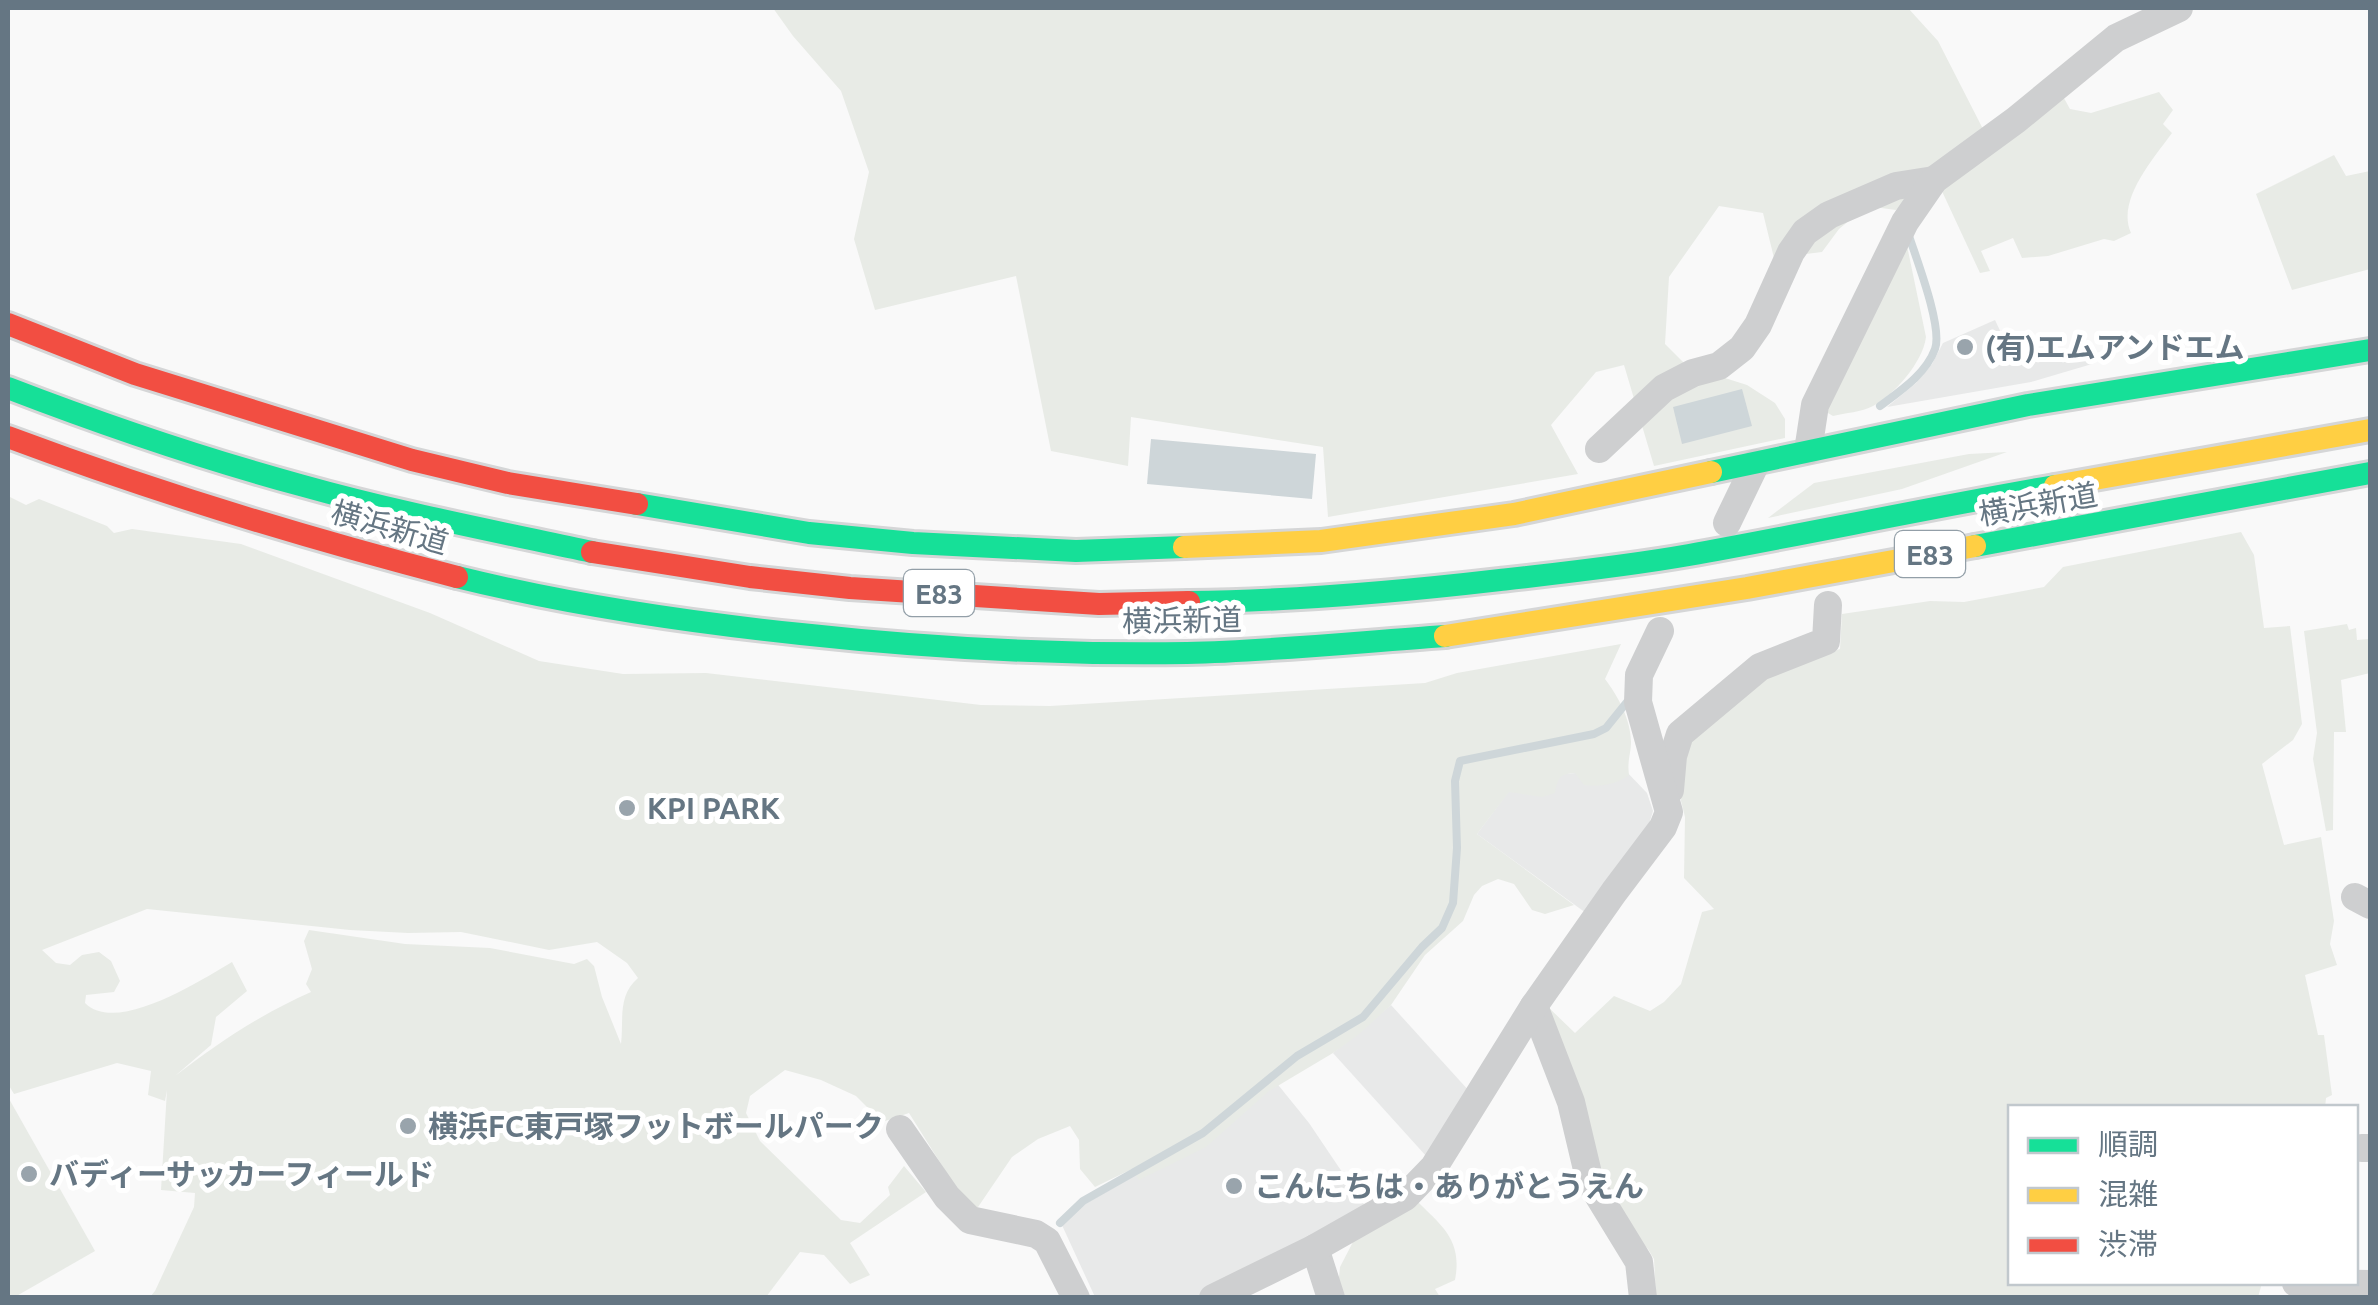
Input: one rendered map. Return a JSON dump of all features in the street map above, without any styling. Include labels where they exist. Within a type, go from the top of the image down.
[{"type":"main road","points":[[8,324],[135,374],[412,460],[508,483],[809,533],[1076,551],[1320,540],[1514,514],[2028,405],[2370,350]]},
{"type":"main road","name":"横浜新道","points":[[8,388],[112,428],[299,485],[602,554],[850,588],[1100,604],[1266,601],[1573,572],[1688,555],[1889,514],[2370,430]]},
{"type":"main road","name":"横浜新道","points":[[8,436],[75,462],[357,551],[518,592],[692,624],[1012,652],[1189,652],[1450,636],[1747,588],[2370,474]]},
{"type":"street","points":[[1808,450],[1815,405],[1905,222],[1934,180],[2016,120],[2116,38],[2179,8]]},
{"type":"street","points":[[1599,449],[1664,388],[1694,372],[1719,366],[1742,348],[1758,325],[1804,232],[1829,214],[1896,186],[1934,180]]},
{"type":"street","points":[[1727,523],[1756,463]]},
{"type":"street","points":[[1213,1298],[1316,1248],[1405,1197],[1434,1166],[1534,1006],[1664,827],[1669,812],[1673,756],[1680,734],[1760,667],[1826,642],[1828,606]]},
{"type":"street","points":[[1660,631],[1639,676],[1638,702],[1669,812]]},
{"type":"street","points":[[1534,1006],[1571,1102],[1590,1182],[1639,1262],[1643,1298]]},
{"type":"street","points":[[900,1129],[947,1196],[970,1220],[1036,1234],[1047,1241],[1076,1298]]},
{"type":"street","points":[[1316,1248],[1330,1298]]},
{"type":"shaded area","points":[[773,8],[1908,8],[1938,41],[1984,131],[1896,210],[1867,206],[1839,229],[1822,252],[1774,258],[1763,213],[1719,206],[1669,277],[1665,344],[1687,366],[1747,385],[1775,403],[1785,419],[1785,438],[1654,466],[1624,365],[1596,372],[1551,425],[1578,474],[1328,517],[1323,447],[1131,417],[1128,466],[1051,451],[1016,276],[875,310],[854,239],[869,172],[841,91]]},
{"type":"shaded area","points":[[2060,91],[2070,109],[2091,113],[2159,92],[2173,110],[2163,124],[2172,133],[2133,193],[2128,220],[2131,233],[2114,241],[2104,239],[2048,256],[2022,258],[2013,238],[1981,251],[1990,271],[1980,273],[1940,187]]},
{"type":"shaded area","points":[[2334,155],[2346,176],[2370,171],[2370,269],[2292,290],[2256,194]]},
{"type":"shaded area","points":[[1905,236],[1926,337],[1924,347],[1906,377],[1881,401],[1864,410],[1833,416],[1828,413],[1828,397]]},
{"type":"shaded area","points":[[1995,320],[2012,356],[2081,349],[2092,364],[2031,382],[1887,407],[1916,383],[1943,343]]},
{"type":"shaded area","points":[[1742,389],[1752,426],[1682,444],[1673,407]]},
{"type":"shaded area","points":[[1151,439],[1316,454],[1312,499],[1147,484]]},
{"type":"shaded area","points":[[2007,452],[1902,489],[1768,518],[1814,483],[1969,454]]},
{"type":"shaded area","points":[[8,496],[26,505],[39,499],[107,526],[114,533],[132,529],[241,544],[430,613],[539,661],[623,674],[706,673],[981,705],[1050,706],[1425,683],[1457,673],[1621,644],[1605,679],[1629,725],[1629,775],[1613,783],[1590,786],[1584,785],[1575,773],[1562,776],[1555,793],[1542,797],[1509,792],[1477,834],[1574,905],[1545,914],[1532,910],[1514,884],[1498,879],[1482,886],[1463,921],[1425,955],[1391,1005],[1333,1053],[1269,1091],[1206,1147],[1139,1180],[1132,1169],[1095,1187],[1080,1169],[1079,1140],[1070,1126],[1038,1139],[1012,1157],[976,1210],[953,1183],[909,1113],[882,1122],[856,1096],[785,1070],[750,1096],[746,1113],[760,1141],[841,1220],[860,1223],[890,1195],[888,1187],[904,1166],[926,1192],[850,1243],[870,1275],[850,1284],[824,1255],[800,1252],[766,1297],[150,1297],[194,1207],[195,1193],[161,1190],[167,1090],[165,1101],[148,1095],[151,1071],[117,1063],[14,1094],[8,1084]],"holes":[[[147,909],[350,930],[461,932],[549,950],[597,942],[627,963],[638,978],[624,1000],[621,1044],[594,966],[587,959],[574,964],[490,948],[405,944],[309,930],[304,941],[312,969],[306,984],[311,992],[240,1030],[175,1076],[211,1045],[216,1017],[247,991],[232,962],[159,1001],[117,1013],[99,1011],[85,1003],[86,995],[114,992],[120,981],[111,961],[99,952],[82,955],[70,965],[56,963],[42,950]]]},
{"type":"shaded area","points":[[2241,532],[2254,555],[2264,628],[2290,626],[2302,724],[2293,740],[2262,764],[2284,845],[2321,837],[2334,921],[2330,944],[2337,965],[2305,975],[2318,1035],[2324,1035],[2332,1095],[2326,1098],[2325,1105],[2008,1105],[2008,1285],[2261,1285],[2258,1297],[1656,1297],[1654,1259],[1598,1178],[1546,1005],[1575,1033],[1614,996],[1650,1011],[1681,984],[1702,912],[1714,909],[1684,878],[1684,754],[1696,731],[1759,682],[1840,649],[1842,614],[1930,601],[1964,602],[2044,587],[2063,567]]},
{"type":"shaded area","points":[[2347,624],[2349,630],[2356,628],[2357,640],[2370,639],[2370,673],[2341,680],[2346,732],[2334,732],[2333,830],[2326,831],[2313,759],[2317,733],[2304,631]]},
{"type":"shaded area","points":[[1624,769],[1647,793],[1653,811],[1647,831],[1586,913],[1477,834],[1509,791],[1563,774]]},
{"type":"shaded area","points":[[1391,1005],[1470,1092],[1427,1157],[1333,1053]]},
{"type":"shaded area","name":"こんにちは・ありがとうえん","points":[[1275,1081],[1309,1123],[1367,1209],[1199,1298],[1095,1297],[1061,1223]]},
{"type":"shaded area","name":"バディーサッカーフィールド","points":[[8,1097],[95,1251],[13,1298],[8,1297]]},
{"type":"shaded area","points":[[1414,1198],[1441,1225],[1452,1243],[1456,1253],[1455,1280],[1435,1289],[1440,1297],[1337,1298],[1340,1267],[1354,1240]]},
{"type":"waterway","points":[[1880,406],[1919,374],[1935,349],[1932,309],[1908,233]]},
{"type":"waterway","points":[[1060,1223],[1083,1201],[1203,1133],[1297,1056],[1363,1017],[1442,928],[1453,903],[1457,848],[1455,781],[1460,761],[1594,734],[1606,728],[1627,702]]},
{"type":"traffic: fast","points":[[1711,472],[2028,405],[2370,350]]},
{"type":"traffic: fast","points":[[8,388],[153,440],[300,485],[592,552]]},
{"type":"traffic: fast","points":[[1975,546],[2370,473]]},
{"type":"traffic: fast","points":[[1189,602],[1384,592],[1619,566],[2055,486]]},
{"type":"traffic: fast","points":[[637,504],[809,533],[913,543],[1076,551],[1184,547]]},
{"type":"traffic: fast","points":[[457,577],[671,618],[945,647],[1187,653],[1445,636]]},
{"type":"traffic: slow","points":[[2055,486],[2370,430]]},
{"type":"traffic: slow","points":[[1184,547],[1321,541],[1514,514],[1711,472]]},
{"type":"traffic: slow","points":[[1445,636],[1747,588],[1975,546]]},
{"type":"traffic: jam","points":[[8,324],[135,374],[412,460],[508,483],[637,504]]},
{"type":"traffic: jam","points":[[8,437],[231,513],[457,577]]},
{"type":"traffic: jam","points":[[592,552],[850,588],[1099,604],[1189,602]]},
{"type":"place","name":"(有)エムアンドエム","points":[[1965,347]]},
{"type":"place","name":"KPI PARK","points":[[627,808]]},
{"type":"place","name":"横浜FC東戸塚フットボールパーク","points":[[408,1126]]},
{"type":"place","name":"バディーサッカーフィールド","points":[[29,1174]]},
{"type":"place","name":"こんにちは・ありがとうえん","points":[[1234,1186]]}]
